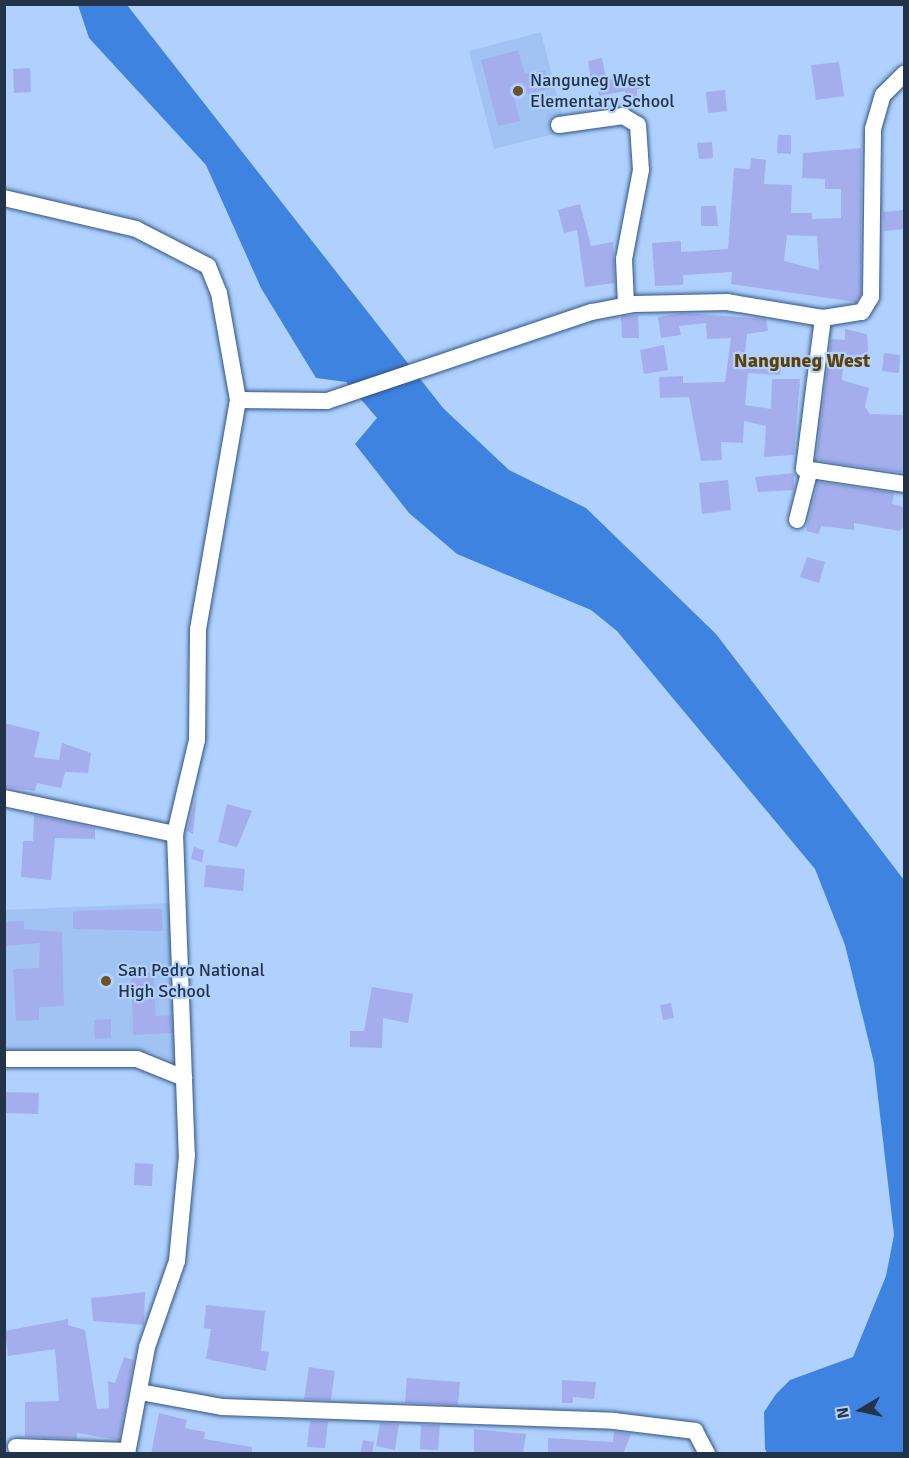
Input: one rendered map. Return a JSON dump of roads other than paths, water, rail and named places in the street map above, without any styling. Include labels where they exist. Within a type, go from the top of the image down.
[{"type":"street","points":[[238,400],[327,401],[626,305],[727,302],[823,318],[853,315],[868,306],[873,129],[883,95],[904,74]]},
{"type":"street","points":[[559,125],[623,116],[638,125],[641,170],[624,259],[626,305]]},
{"type":"street","points":[[4,198],[136,230],[208,266],[219,293],[238,400],[198,630],[197,740],[175,834],[188,1155],[177,1261],[147,1347],[127,1452],[16,1447]]},
{"type":"street","points":[[797,520],[809,473],[802,454],[823,318]]},
{"type":"street","points":[[809,473],[904,484]]},
{"type":"street","points":[[4,798],[175,834]]},
{"type":"street","points":[[4,1059],[137,1059],[184,1077]]},
{"type":"street","points":[[140,1392],[222,1407],[614,1421],[695,1431],[707,1454]]},
{"type":"water","points":[[78,5],[127,5],[443,408],[509,470],[586,508],[716,634],[904,880],[904,1453],[768,1454],[765,1449],[764,1412],[776,1394],[790,1380],[853,1357],[886,1276],[894,1235],[874,1063],[845,945],[815,869],[617,631],[591,610],[457,554],[409,513],[355,444],[377,418],[346,382],[316,378],[261,288],[206,165],[89,38]]},
{"type":"place","name":"Nanguneg West Elementary School","points":[[518,91]]},
{"type":"place","name":"San Pedro National High School","points":[[106,981]]},
{"type":"district","name":"Nanguneg West","points":[[802,360]]}]
